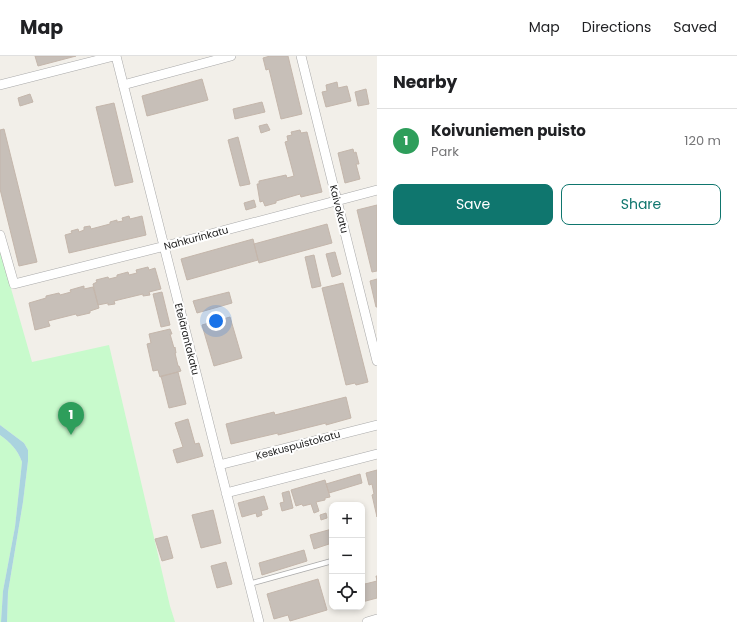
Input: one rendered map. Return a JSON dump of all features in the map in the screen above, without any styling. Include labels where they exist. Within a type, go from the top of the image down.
[{"type":"street","name":"Etelärantakatu","points":[[115,56],[259,622]]},
{"type":"street","points":[[0,85],[115,56]]},
{"type":"street","points":[[123,84],[231,56]]},
{"type":"street","name":"Kaivokatu","points":[[301,56],[377,362]]},
{"type":"street","name":"Nahkurinkatu","points":[[0,235],[14,284],[164,247],[377,190]]},
{"type":"street","name":"Keskuspuistokatu","points":[[219,466],[377,425]]},
{"type":"street","points":[[226,493],[377,454]]},
{"type":"street","points":[[367,622],[377,619]]},
{"type":"lane","points":[[250,584],[329,562]]},
{"type":"green space","points":[[0,250],[32,362],[109,345],[175,622],[7,622],[8,592],[23,502],[28,450],[24,443],[0,425]]},
{"type":"green space","points":[[0,435],[13,447],[22,462],[15,527],[3,591],[1,622],[0,622]]},
{"type":"water","points":[[0,425],[24,443],[28,450],[23,502],[8,592],[7,622],[1,622],[3,591],[15,527],[22,462],[13,447],[0,435]]},
{"type":"building","points":[[35,56],[76,56],[38,66]]},
{"type":"building","points":[[270,56],[288,56],[302,114],[281,119],[269,69],[266,70],[263,58]]},
{"type":"building","points":[[202,79],[208,100],[147,116],[142,96]]},
{"type":"building","points":[[337,82],[338,88],[347,86],[351,101],[326,107],[322,92],[327,91],[326,85]]},
{"type":"building","points":[[366,89],[369,104],[358,106],[355,92]]},
{"type":"building","points":[[30,94],[33,102],[20,106],[18,98]]},
{"type":"building","points":[[262,102],[265,112],[235,119],[233,109]]},
{"type":"building","points":[[114,103],[133,182],[115,186],[96,107]]},
{"type":"building","points":[[267,124],[270,130],[261,133],[259,126]]},
{"type":"building","points":[[4,129],[37,262],[19,266],[0,189],[0,130]]},
{"type":"building","points":[[300,130],[301,133],[307,132],[322,192],[301,197],[300,194],[265,206],[263,201],[260,202],[257,184],[259,184],[259,181],[286,175],[287,178],[294,176],[285,142],[288,141],[287,136],[292,135],[291,132]]},
{"type":"building","points":[[238,137],[250,184],[240,186],[228,140]]},
{"type":"building","points":[[353,149],[354,153],[356,152],[359,164],[356,164],[360,179],[345,183],[338,153]]},
{"type":"building","points":[[254,200],[256,207],[246,210],[244,203]]},
{"type":"building","points":[[377,205],[377,271],[372,272],[357,210]]},
{"type":"building","points":[[129,216],[130,219],[142,216],[146,235],[69,253],[65,235],[72,233],[71,231],[78,229],[79,232],[84,230],[84,227],[90,226],[91,229],[110,224],[110,222],[117,220],[117,222],[123,221],[122,218]]},
{"type":"building","points":[[327,224],[332,243],[259,263],[254,244]]},
{"type":"building","points":[[253,239],[258,260],[187,280],[181,259]]},
{"type":"building","points":[[335,252],[341,274],[332,277],[326,254]]},
{"type":"building","points":[[314,255],[321,286],[312,288],[305,257]]},
{"type":"building","points":[[148,267],[149,270],[155,268],[161,289],[149,292],[150,295],[143,296],[143,294],[114,301],[115,304],[108,305],[108,303],[98,305],[93,284],[97,282],[96,280],[108,277],[109,279],[117,277],[117,275],[128,272],[129,275],[137,273],[136,270]]},
{"type":"building","points":[[377,279],[377,307],[376,307],[370,281]]},
{"type":"building","points":[[343,283],[368,382],[356,385],[355,383],[346,385],[322,288]]},
{"type":"building","points":[[84,286],[84,289],[93,287],[99,308],[90,311],[90,313],[77,316],[76,314],[48,321],[50,326],[35,330],[29,303],[46,298],[46,296],[59,293],[60,295],[71,292],[70,290]]},
{"type":"building","points":[[162,292],[170,325],[161,327],[153,294]]},
{"type":"building","points":[[229,292],[232,303],[197,313],[193,301]]},
{"type":"building","points":[[230,317],[242,358],[214,366],[202,325]]},
{"type":"building","points":[[170,329],[178,366],[181,371],[160,377],[158,370],[153,371],[147,344],[151,343],[149,334]]},
{"type":"building","points":[[178,372],[186,404],[169,408],[161,376]]},
{"type":"building","points":[[346,397],[351,418],[326,425],[326,423],[278,435],[278,433],[231,444],[226,424],[274,412],[275,415]]},
{"type":"building","points":[[188,419],[195,444],[199,443],[203,456],[177,463],[173,450],[183,447],[175,423]]},
{"type":"building","points":[[377,470],[377,517],[372,495],[374,494],[372,484],[369,485],[366,473]]},
{"type":"building","points":[[360,474],[362,483],[329,493],[326,484]]},
{"type":"building","points":[[325,480],[330,497],[316,502],[319,511],[314,513],[311,504],[296,506],[291,490]]},
{"type":"building","points":[[289,491],[293,508],[282,511],[280,503],[284,502],[282,493]]},
{"type":"building","points":[[264,496],[268,509],[261,511],[262,515],[257,517],[256,513],[242,517],[238,503]]},
{"type":"building","points":[[213,510],[221,543],[201,548],[192,515]]},
{"type":"building","points":[[326,513],[327,518],[321,520],[320,515]]},
{"type":"building","points":[[329,530],[329,544],[314,549],[310,535]]},
{"type":"building","points":[[167,536],[173,558],[162,561],[155,539]]},
{"type":"building","points":[[304,550],[307,561],[262,575],[259,563]]},
{"type":"building","points":[[226,562],[232,584],[217,588],[211,566]]},
{"type":"building","points":[[318,579],[327,610],[290,621],[288,615],[274,619],[267,594]]},
{"type":"building","points":[[377,581],[377,598],[365,601],[365,584]]},
{"type":"place","name":"Koivuniemen puisto","points":[[71,435]]}]
